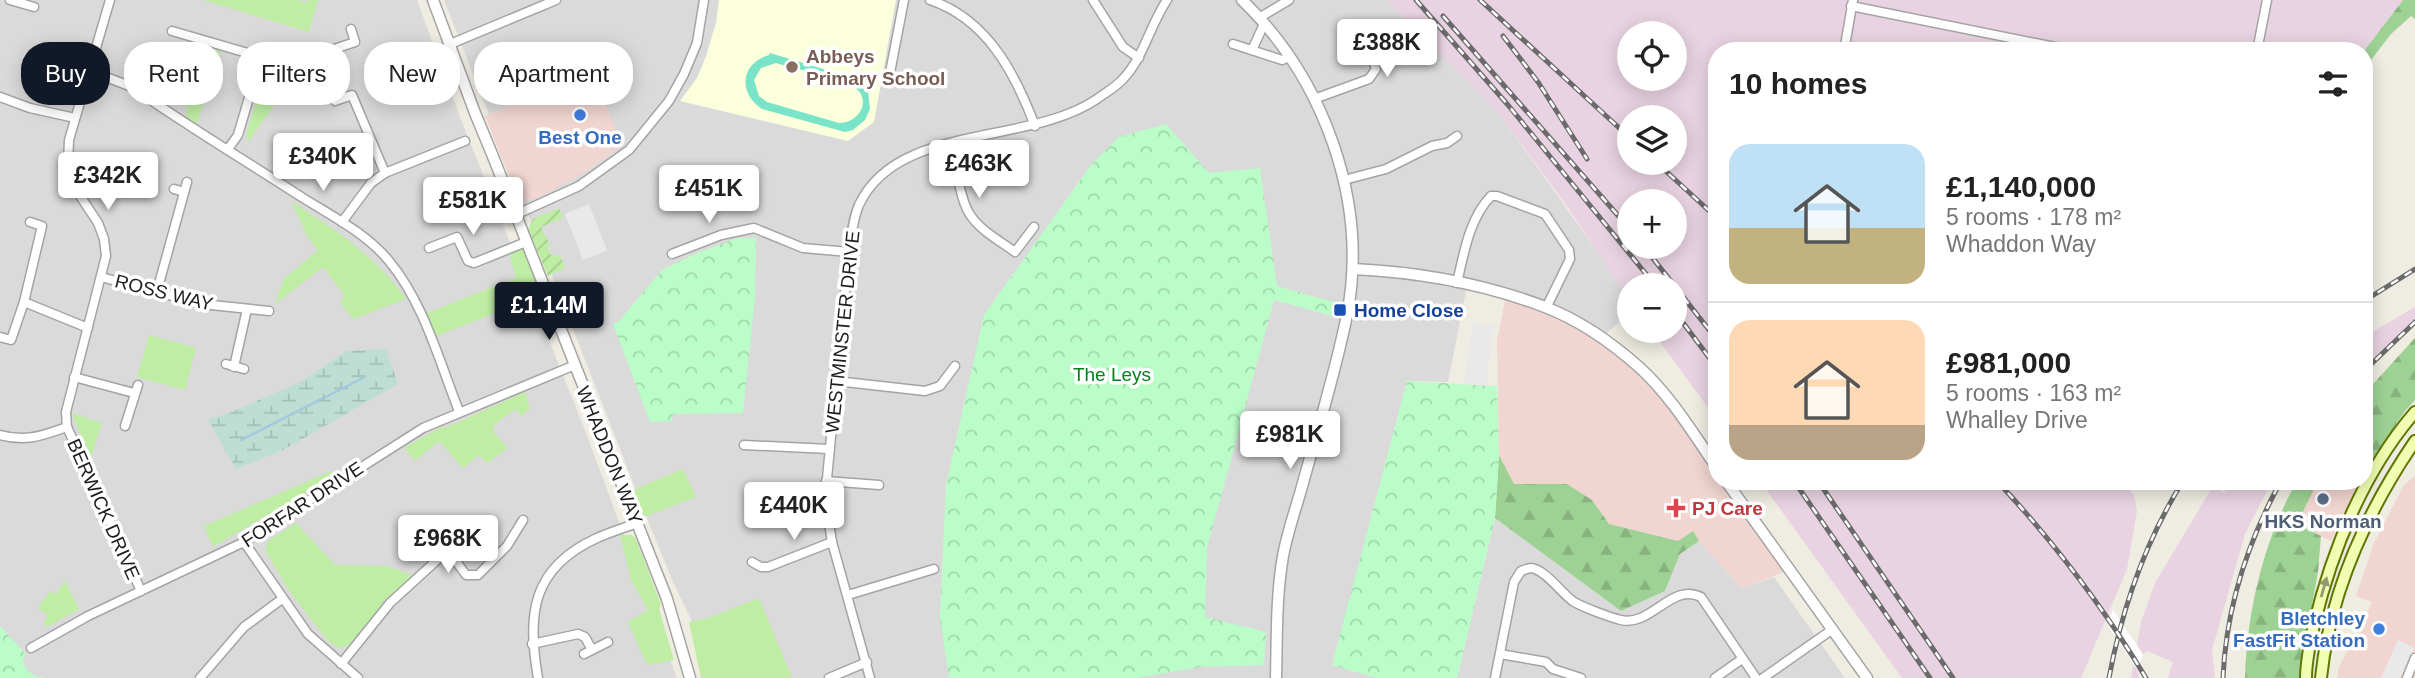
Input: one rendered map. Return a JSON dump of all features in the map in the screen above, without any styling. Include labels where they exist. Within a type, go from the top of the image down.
[{"type":"main road","points":[[2373,474],[2415,412]]},
{"type":"main road","points":[[2321,678],[2341,583],[2360,534],[2389,479],[2415,441]]},
{"type":"main road","points":[[2306,678],[2306,662],[2324,584],[2345,529],[2365,490]]},
{"type":"street","points":[[10,0],[34,7]]},
{"type":"street","points":[[99,42],[110,0]]},
{"type":"street","name":"WHADDON WAY","points":[[433,0],[447,42]]},
{"type":"street","points":[[455,42],[556,0]]},
{"type":"street","points":[[515,215],[579,186],[629,150],[669,101],[684,74],[697,43],[704,0],[697,0]]},
{"type":"street","points":[[889,78],[904,0]]},
{"type":"street","points":[[930,0],[942,4],[988,38],[1007,63],[1035,126]]},
{"type":"street","points":[[1093,0],[1123,47],[1139,58]]},
{"type":"street","name":"WESTMINSTER DRIVE","points":[[870,678],[832,542],[827,518],[826,481],[852,225],[859,204],[887,168],[905,158],[951,144],[1035,126],[1069,115],[1095,100],[1122,80],[1139,58],[1167,0]]},
{"type":"street","points":[[1242,0],[1290,57],[1314,99],[1334,144],[1344,180],[1351,223],[1353,270],[1347,314],[1283,554],[1278,595],[1276,678]]},
{"type":"street","points":[[1252,50],[1262,21],[1289,0]]},
{"type":"street","points":[[2259,42],[2267,0]]},
{"type":"street","points":[[1846,42],[1852,3],[2033,42]]},
{"type":"street","points":[[350,44],[355,42],[351,29]]},
{"type":"street","points":[[1314,99],[1369,79],[1376,69],[1371,55],[1343,29]]},
{"type":"street","points":[[172,30],[237,50]]},
{"type":"street","points":[[1233,44],[1282,61],[1290,57]]},
{"type":"street","name":"WHADDON WAY","points":[[460,75],[667,599],[690,678]]},
{"type":"street","points":[[110,79],[132,87],[342,222],[388,260],[407,285],[423,318],[459,411]]},
{"type":"street","points":[[350,96],[352,95],[385,173]]},
{"type":"street","points":[[0,97],[30,108],[75,118]]},
{"type":"street","points":[[0,435],[20,440],[67,427],[66,412],[106,256],[98,223],[75,188],[68,164],[69,140],[79,105]]},
{"type":"street","points":[[228,149],[238,135],[247,105]]},
{"type":"street","points":[[1344,180],[1386,169],[1432,146],[1447,143],[1457,136]]},
{"type":"street","points":[[342,222],[371,183],[385,173],[465,141]]},
{"type":"street","points":[[951,144],[965,204],[980,225],[1015,252],[1034,227]]},
{"type":"street","points":[[157,291],[187,182]]},
{"type":"street","points":[[174,189],[184,192]]},
{"type":"street","points":[[1457,283],[1470,229],[1482,205],[1491,196],[1497,196],[1545,214],[1569,250],[1570,259],[1546,307]]},
{"type":"street","points":[[0,337],[11,340],[24,302],[42,226],[30,222]]},
{"type":"street","points":[[672,254],[720,235],[754,228],[803,248],[849,252]]},
{"type":"street","points":[[429,248],[457,237],[468,261],[474,263],[526,242]]},
{"type":"street","points":[[1353,270],[1405,273],[1457,283],[1546,307],[1602,337],[1640,368],[1665,394],[1708,455]]},
{"type":"street","name":"ROSS WAY","points":[[101,277],[202,304],[269,311]]},
{"type":"street","points":[[24,302],[88,328]]},
{"type":"street","points":[[244,369],[230,365],[247,309]]},
{"type":"street","name":"FORFAR DRIVE","points":[[31,648],[88,616],[244,542],[423,428],[575,365]]},
{"type":"street","points":[[836,381],[925,391],[940,386],[955,366]]},
{"type":"street","points":[[74,377],[136,389],[125,426]]},
{"type":"street","name":"BERWICK DRIVE","points":[[67,427],[141,591]]},
{"type":"street","points":[[744,445],[829,449]]},
{"type":"street","points":[[826,481],[879,485]]},
{"type":"street","points":[[1733,490],[1867,678]]},
{"type":"street","points":[[439,538],[466,575],[478,575],[507,546],[523,520]]},
{"type":"street","points":[[538,678],[532,644],[536,598],[555,569],[577,549],[596,538],[637,523]]},
{"type":"street","points":[[244,542],[308,634],[358,678]]},
{"type":"street","points":[[752,562],[768,567],[832,542]]},
{"type":"street","points":[[341,664],[390,604],[448,550]]},
{"type":"street","points":[[1495,678],[1514,582],[1521,571],[1531,568],[1540,572],[1575,602],[1619,619],[1637,619],[1679,595],[1693,593],[1701,597],[1756,678]]},
{"type":"street","points":[[848,595],[934,569]]},
{"type":"street","points":[[200,678],[244,627],[282,599]]},
{"type":"street","points":[[1763,678],[1833,629]]},
{"type":"street","points":[[532,644],[578,634],[585,637],[588,652],[608,642]]},
{"type":"street","points":[[1500,654],[1546,662],[1553,669],[1581,678]]},
{"type":"street","points":[[2407,678],[2415,658]]},
{"type":"street","points":[[1715,678],[1742,659]]},
{"type":"street","points":[[830,678],[867,662]]},
{"type":"shaded area","points":[[0,0],[417,0],[432,42],[364,42],[364,105],[456,105],[586,433],[677,678],[0,678]]},
{"type":"shaded area","points":[[444,0],[1387,0],[1497,111],[1609,268],[1617,280],[1617,324],[1602,337],[1546,308],[1494,292],[1466,291],[1448,382],[1407,381],[1333,665],[1377,678],[715,678],[712,663],[673,582],[651,528],[485,105],[633,105],[633,42],[474,42],[474,77]]},
{"type":"shaded area","name":"Abbeys Primary School","points":[[719,0],[896,0],[874,122],[848,141],[680,101],[697,78],[706,56],[716,23]]},
{"type":"shaded area","points":[[1387,0],[2403,0],[2371,42],[1708,42],[1708,408],[1661,343],[1687,343],[1687,273],[1617,273],[1617,281],[1566,205],[1497,111]]},
{"type":"shaded area","points":[[513,105],[606,105],[622,146],[587,171],[542,196],[520,203],[485,116]]},
{"type":"shaded area","points":[[589,204],[607,250],[583,260],[565,214]]},
{"type":"shaded area","points":[[1506,296],[1602,337],[1640,368],[1708,456],[1708,490],[1732,490],[1789,570],[1742,588],[1693,531],[1678,541],[1609,524],[1592,500],[1567,484],[1514,484],[1499,455],[1497,340]]},
{"type":"shaded area","points":[[2415,307],[2415,318],[2373,358],[2373,332]]},
{"type":"shaded area","points":[[1472,323],[1494,326],[1486,386],[1464,384]]},
{"type":"shaded area","points":[[2415,476],[2415,678],[2337,678],[2339,667],[2372,602],[2356,596],[2374,543],[2404,485]]},
{"type":"shaded area","points":[[1766,490],[2130,490],[2135,498],[2137,511],[2127,569],[2081,678],[1902,678]]},
{"type":"shaded area","points":[[2211,490],[2224,493],[2226,490],[2267,490],[2245,534],[2212,650],[2215,678],[2168,678],[2173,662],[2147,651],[2143,654],[2138,671],[2139,678],[2131,678],[2141,622],[2155,583]]},
{"type":"shaded area","points":[[2314,490],[2355,490],[2331,541],[2297,524]]},
{"type":"shaded area","points":[[1495,518],[1621,611],[1665,591],[1680,554],[1699,541],[1742,588],[1774,577],[1845,678],[1457,678]]},
{"type":"shaded area","points":[[2398,640],[2414,648],[2400,678],[2381,678]]},
{"type":"green space","points":[[203,0],[297,0],[307,3],[308,0],[318,0],[309,32]]},
{"type":"green space","points":[[2403,0],[2415,0],[2415,19],[2411,16],[2391,34],[2373,57],[2371,42]]},
{"type":"green space","points":[[770,53],[873,84],[872,91],[868,91],[870,109],[865,120],[853,130],[845,132],[762,109],[749,95],[746,79],[752,65]],"holes":[[[776,63],[852,86],[862,96],[862,109],[853,119],[839,123],[767,102],[759,96],[754,80],[761,68]]]},
{"type":"green space","points":[[183,105],[203,105],[197,124],[185,116],[188,108]]},
{"type":"green space","points":[[255,105],[274,105],[248,142],[246,135]]},
{"type":"green space","name":"The Leys","points":[[1166,124],[1209,173],[1260,168],[1277,286],[1337,303],[1333,316],[1274,300],[1207,548],[1205,617],[1266,632],[1264,665],[1199,667],[1138,678],[949,678],[940,617],[946,485],[984,315],[1091,165],[1119,137]]},
{"type":"green space","points":[[291,201],[368,256],[406,299],[353,319],[340,302],[345,296],[323,267],[275,304],[284,279],[318,250],[308,238]]},
{"type":"green space","points":[[559,208],[563,218],[541,227],[550,245],[547,247],[550,255],[560,255],[565,268],[548,276],[528,229],[533,219]]},
{"type":"green space","points":[[737,238],[756,238],[755,298],[743,413],[673,414],[672,421],[650,422],[613,324],[619,321],[662,270]]},
{"type":"green space","points":[[524,248],[542,295],[436,336],[427,313],[516,278],[509,254]]},
{"type":"green space","points":[[149,335],[196,348],[185,390],[137,377]]},
{"type":"green space","points":[[2415,338],[2415,400],[2373,458],[2373,384]]},
{"type":"green space","points":[[386,349],[398,384],[283,450],[236,469],[208,420],[302,381],[346,351]]},
{"type":"green space","points":[[1407,381],[1497,386],[1499,455],[1495,518],[1457,678],[1377,678],[1332,665]]},
{"type":"green space","points":[[525,392],[530,408],[521,416],[515,409],[493,426],[494,433],[508,448],[487,463],[479,455],[463,468],[439,441],[415,461],[404,448],[441,427],[445,428]]},
{"type":"green space","points":[[72,413],[102,423],[90,460]]},
{"type":"green space","points":[[1499,455],[1514,484],[1567,484],[1592,500],[1609,524],[1678,541],[1693,531],[1699,541],[1680,554],[1665,591],[1621,611],[1495,518]]},
{"type":"green space","points":[[683,469],[696,497],[644,517],[633,490]]},
{"type":"green space","points":[[331,471],[334,476],[213,547],[204,526]]},
{"type":"green space","points":[[2292,490],[2314,490],[2297,524],[2321,536],[2318,572],[2299,678],[2245,678],[2249,627],[2259,576]]},
{"type":"green space","points":[[296,523],[335,565],[387,566],[412,575],[348,646],[338,647],[328,641],[290,592],[265,550],[268,541]]},
{"type":"green space","points":[[620,535],[632,535],[636,539],[661,605],[659,609],[674,660],[647,665],[628,622],[648,610],[631,580]]},
{"type":"green space","points":[[65,581],[79,609],[47,627],[43,624],[48,616],[38,608],[50,591],[55,595]]},
{"type":"green space","points":[[759,598],[792,678],[701,678],[689,622],[708,618]]},
{"type":"green space","points":[[0,626],[26,654],[23,659],[27,670],[44,678],[0,678]]},
{"type":"pier","points":[[2113,610],[2143,654],[2138,671],[2108,626]]},
{"type":"waterway","points":[[241,440],[363,378]]},
{"type":"railway","points":[[1416,0],[1508,105],[1645,273]]},
{"type":"railway","points":[[1480,0],[1617,126]]},
{"type":"railway","points":[[1443,16],[1617,214]]},
{"type":"railway","points":[[1503,36],[1538,82],[1587,159]]},
{"type":"railway","points":[[1670,175],[1708,210]]},
{"type":"railway","points":[[1653,259],[1708,329]]},
{"type":"railway","points":[[2373,295],[2415,269]]},
{"type":"railway","points":[[2373,362],[2415,322]]},
{"type":"railway","points":[[1687,328],[1708,356]]},
{"type":"railway","points":[[1800,490],[1930,678]]},
{"type":"railway","points":[[1824,490],[1953,678]]},
{"type":"railway","points":[[2005,490],[2077,576],[2146,678]]},
{"type":"railway","points":[[2109,678],[2121,626],[2137,576],[2157,528],[2178,490]]},
{"type":"railway","points":[[2223,678],[2229,626],[2240,576],[2276,490]]},
{"type":"place","name":"Abbeys Primary School","points":[[792,67]]},
{"type":"place","name":"Best One","points":[[580,115]]},
{"type":"place","name":"Home Close","points":[[1340,310]]},
{"type":"place","name":"HKS Norman","points":[[2323,499]]},
{"type":"place","name":"PJ Care","points":[[1676,508]]},
{"type":"place","name":"Bletchley FastFit Station","points":[[2379,629]]}]
